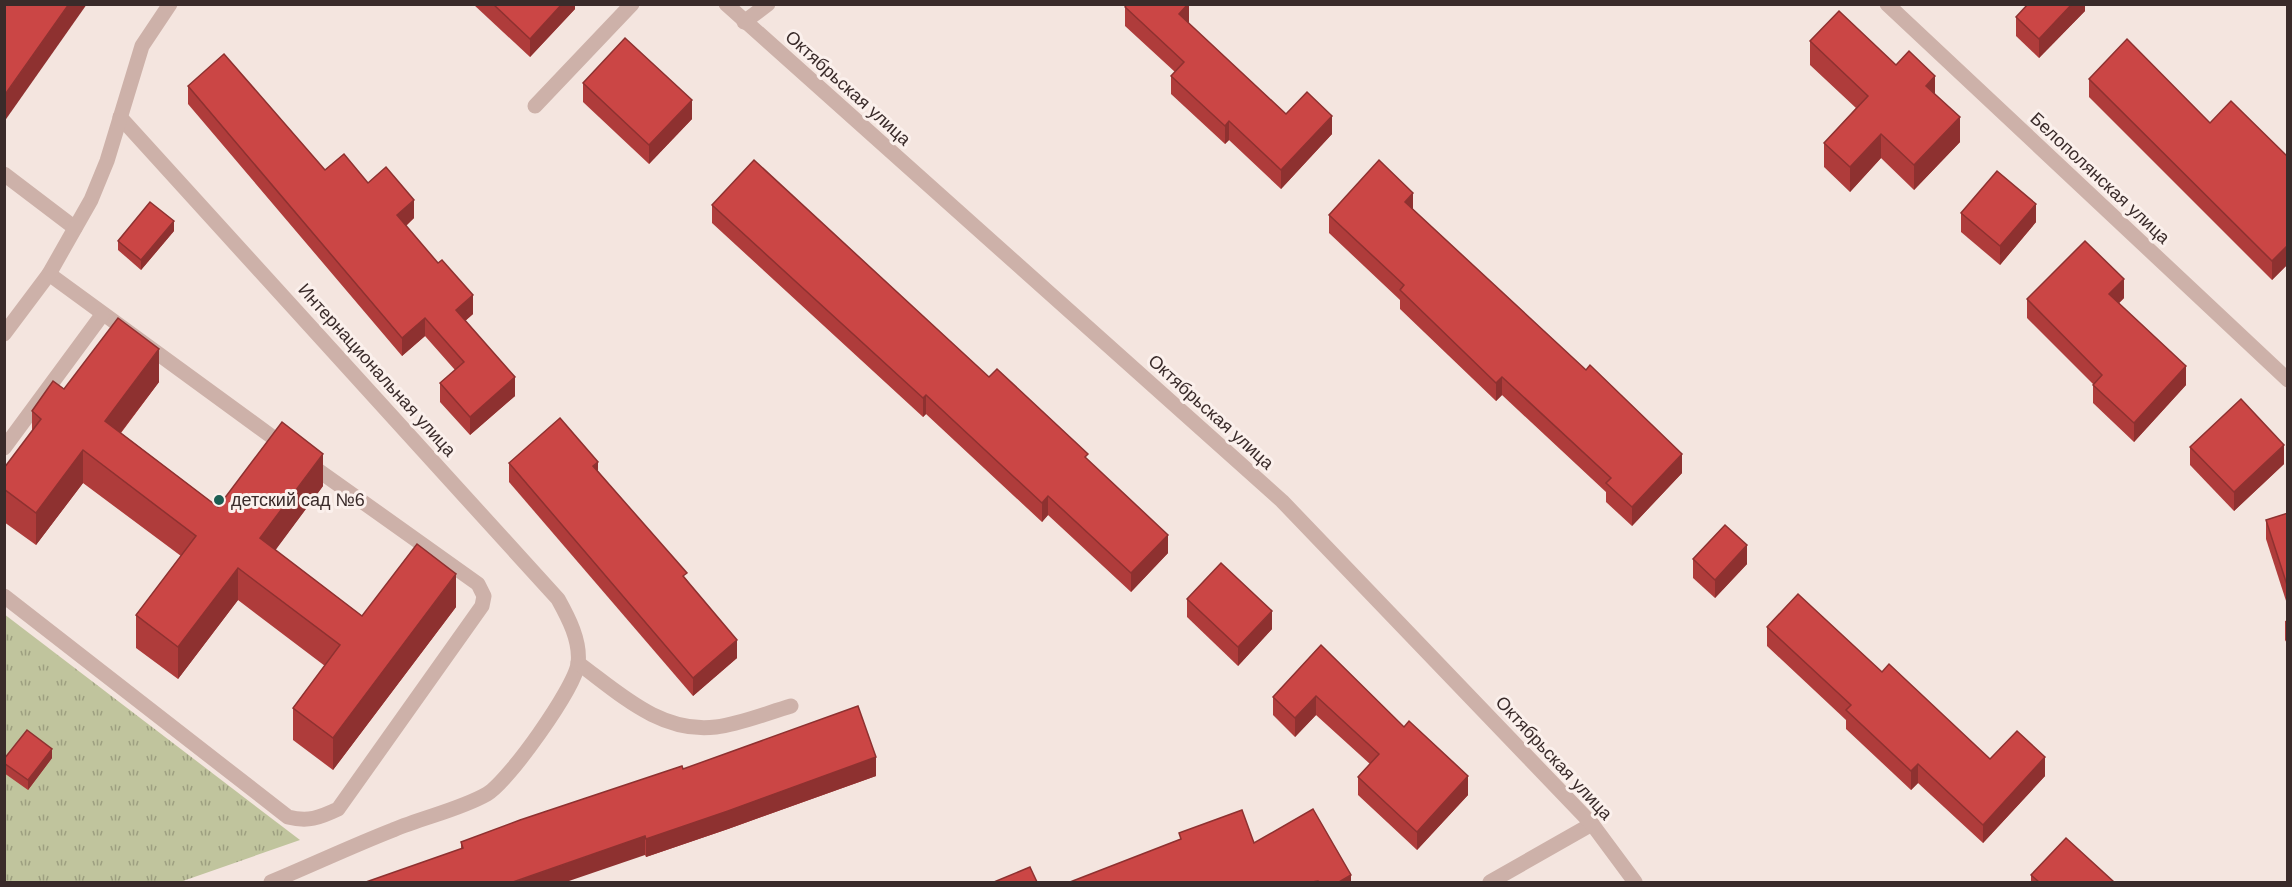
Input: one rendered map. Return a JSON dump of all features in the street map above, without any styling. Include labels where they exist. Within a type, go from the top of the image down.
[{"type":"street","points":[[4,334],[49,274],[91,200],[103,171],[142,46],[170,4]]},
{"type":"street","points":[[535,106],[632,4]]},
{"type":"street","name":"Октябрьская улица","points":[[726,4],[1282,501],[1592,824],[1635,882]]},
{"type":"street","points":[[744,22],[768,4]]},
{"type":"street","name":"Белополянская улица","points":[[1887,4],[2288,380]]},
{"type":"street","name":"Интернациональная улица","points":[[120,117],[160,158],[558,599],[569,618],[578,663]]},
{"type":"street","points":[[4,174],[75,228]]},
{"type":"street","points":[[4,596],[288,817],[307,821],[338,809],[482,606],[484,596],[478,584],[102,315],[49,274]]},
{"type":"street","points":[[4,448],[102,315]]},
{"type":"street","points":[[271,882],[393,830],[489,793],[535,741],[571,683],[578,663],[658,719],[679,725],[716,728],[791,706]]},
{"type":"street","points":[[1490,882],[1592,824]]},
{"type":"green space","points":[[4,614],[300,840],[180,882],[5,882]]},
{"type":"building","points":[[4,4],[69,4],[4,96]]},
{"type":"building","points":[[493,4],[562,4],[530,39]]},
{"type":"building","points":[[1127,4],[1188,4],[1179,14],[1286,114],[1307,92],[1332,116],[1281,170],[1229,121],[1225,126],[1171,76],[1184,62],[1125,7]]},
{"type":"building","points":[[2028,4],[2072,4],[2039,39],[2016,17]]},
{"type":"building","points":[[1839,11],[1896,65],[1909,51],[1935,76],[1926,86],[1960,117],[1914,165],[1881,134],[1850,167],[1824,143],[1868,96],[1810,41]]},
{"type":"building","points":[[625,38],[692,100],[649,145],[583,83]]},
{"type":"building","points":[[2127,39],[2210,123],[2231,101],[2288,157],[2288,245],[2272,261],[2089,79]]},
{"type":"building","points":[[224,54],[325,170],[344,154],[368,183],[386,167],[414,200],[397,215],[438,263],[442,260],[473,295],[456,310],[515,377],[470,417],[440,383],[464,362],[425,318],[402,338],[188,86]]},
{"type":"building","points":[[754,160],[989,377],[997,369],[1088,454],[1085,457],[1168,535],[1131,573],[1048,496],[1042,503],[926,395],[923,398],[712,205]]},
{"type":"building","points":[[1379,160],[1413,193],[1405,202],[1586,370],[1590,365],[1682,454],[1632,507],[1606,483],[1611,478],[1502,377],[1496,383],[1400,290],[1404,285],[1329,215]]},
{"type":"building","points":[[1997,171],[2036,204],[2000,246],[1961,213]]},
{"type":"building","points":[[150,202],[174,221],[141,260],[118,241]]},
{"type":"building","points":[[2085,241],[2124,279],[2109,294],[2186,366],[2134,423],[2093,385],[2102,375],[2027,299]]},
{"type":"building","points":[[118,318],[159,349],[105,421],[218,507],[282,422],[323,454],[260,538],[362,616],[417,544],[456,574],[333,738],[293,708],[340,645],[238,568],[178,647],[136,615],[196,536],[83,450],[36,513],[4,489],[4,468],[41,419],[32,411],[53,381],[64,389]]},
{"type":"building","points":[[2241,399],[2284,445],[2234,492],[2190,447]]},
{"type":"building","points":[[560,418],[598,462],[593,466],[687,573],[683,576],[737,640],[693,678],[509,463]]},
{"type":"building","points":[[2288,513],[2288,588],[2266,520]]},
{"type":"building","points":[[1725,525],[1747,545],[1715,580],[1693,559]]},
{"type":"building","points":[[1221,563],[1272,611],[1238,647],[1187,599]]},
{"type":"building","points":[[1798,594],[1882,672],[1889,664],[1990,759],[2017,731],[2045,757],[1983,825],[1918,764],[1911,771],[1846,710],[1851,705],[1767,627]]},
{"type":"building","points":[[1321,645],[1404,727],[1409,721],[1468,776],[1417,832],[1358,777],[1379,754],[1316,696],[1295,718],[1273,697]]},
{"type":"building","points":[[858,706],[876,757],[728,811],[646,839],[645,836],[513,882],[366,882],[463,848],[461,842],[520,820],[682,766],[683,769]]},
{"type":"building","points":[[27,730],[52,749],[28,780],[4,763],[4,759]]},
{"type":"building","points":[[1313,809],[1351,875],[1339,882],[1070,882],[1181,839],[1179,833],[1242,810],[1254,843]]},
{"type":"building","points":[[2066,838],[2114,882],[2039,882],[2031,875]]},
{"type":"building","points":[[1030,867],[1037,882],[994,882]]},
{"type":"place","name":"детский сад №6","points":[[219,500]]}]
